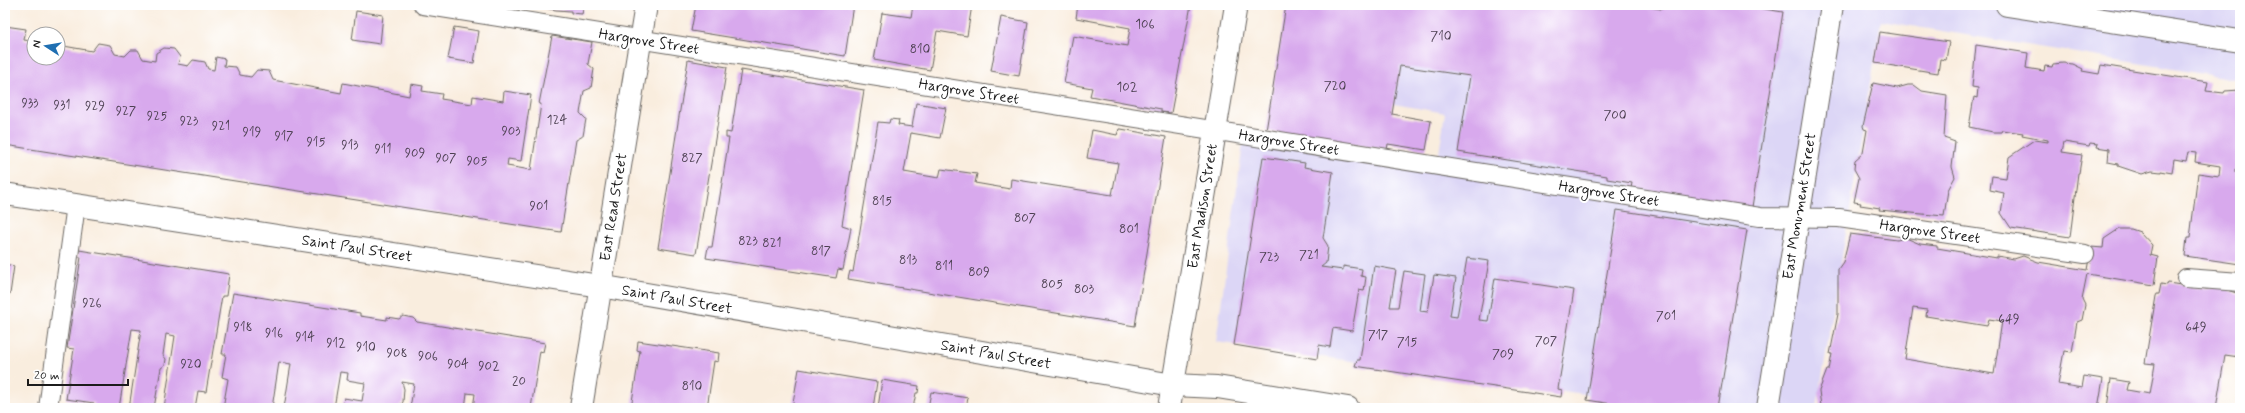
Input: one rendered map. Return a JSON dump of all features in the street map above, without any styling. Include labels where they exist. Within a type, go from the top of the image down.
[{"type":"main road","name":"East Read Street","points":[[581,408],[646,5]]},
{"type":"main road","name":"East Madison Street","points":[[1169,408],[1236,5]]},
{"type":"main road","name":"East Monument Street","points":[[1768,408],[1832,5]]},
{"type":"main road","points":[[2007,5],[2240,41]]},
{"type":"main road","name":"Saint Paul Street","points":[[5,194],[600,286],[1173,385],[1218,387],[1348,408]]},
{"type":"lane","name":"Hargrove Street","points":[[423,5],[1760,217],[1839,218],[2085,254]]},
{"type":"lane","points":[[48,408],[76,205]]},
{"type":"lane","points":[[2186,278],[2240,282]]},
{"type":"shaded area","points":[[1410,5],[2240,5],[2240,80],[1881,21],[1817,408],[1684,408],[1216,342],[1244,136],[1437,167],[1445,113],[1394,104]]},
{"type":"building","points":[[526,5],[584,5],[582,14],[571,13],[571,11]]},
{"type":"building","points":[[696,5],[853,5],[845,56],[691,31]]},
{"type":"building","points":[[913,5],[972,5],[967,36],[937,31],[930,70],[874,60],[882,13],[911,17]]},
{"type":"building","points":[[1078,5],[1191,5],[1171,113],[1161,112],[1161,109],[1090,96],[1092,88],[1064,83],[1073,36],[1127,46],[1130,28],[1076,18]]},
{"type":"building","points":[[1286,5],[1637,5],[1661,9],[1662,5],[1739,5],[1783,12],[1752,207],[1631,188],[1632,183],[1607,179],[1607,176],[1458,152],[1470,76],[1400,66],[1392,114],[1431,121],[1426,150],[1388,144],[1387,150],[1266,131]]},
{"type":"building","points":[[356,11],[383,15],[380,44],[352,40]]},
{"type":"building","points":[[1001,17],[1028,22],[1019,76],[991,71]]},
{"type":"building","points":[[5,26],[26,29],[24,40],[26,40],[26,66],[66,66],[66,46],[92,51],[98,43],[110,45],[115,54],[125,56],[131,50],[138,50],[143,59],[155,61],[156,53],[164,48],[174,49],[180,57],[178,64],[188,66],[193,60],[205,62],[208,69],[214,70],[216,57],[225,59],[224,66],[236,67],[240,75],[251,77],[257,70],[269,71],[273,80],[341,93],[343,83],[409,96],[411,84],[423,86],[422,91],[442,94],[441,99],[472,104],[473,96],[503,101],[504,91],[531,95],[521,161],[508,159],[507,166],[531,170],[541,104],[539,104],[552,36],[592,42],[588,64],[594,69],[591,88],[584,91],[580,113],[586,119],[583,136],[576,140],[561,232],[5,145]]},
{"type":"building","points":[[454,27],[479,31],[474,63],[448,59]]},
{"type":"building","points":[[1880,32],[1949,42],[1946,60],[1940,59],[1938,73],[1875,63]]},
{"type":"building","points":[[1976,45],[2028,53],[2026,68],[2044,71],[2045,66],[2052,67],[2053,64],[2063,63],[2073,64],[2083,69],[2082,71],[2099,74],[2101,65],[2208,82],[2206,91],[2224,93],[2225,91],[2240,90],[2240,170],[2235,169],[2235,172],[2240,172],[2240,264],[2185,256],[2187,238],[2190,238],[2198,173],[2219,176],[2220,166],[2195,162],[2196,153],[2188,152],[2186,161],[2174,159],[2172,173],[2152,171],[2142,174],[2118,166],[2118,164],[2108,162],[2109,149],[2097,147],[2098,144],[2090,143],[2089,146],[2064,142],[2062,152],[2082,155],[2078,173],[2070,237],[2011,228],[2001,213],[2004,193],[1990,190],[1992,176],[2006,178],[2009,157],[2034,140],[2048,142],[2048,140],[2022,135],[2023,133],[2002,130],[2001,132],[1993,132],[1969,127],[1974,97],[1977,98],[1978,88],[1972,87]]},
{"type":"building","points":[[688,60],[727,67],[696,254],[658,248]]},
{"type":"building","points":[[741,70],[864,90],[842,225],[851,228],[843,270],[838,269],[836,278],[706,258],[708,247],[712,247],[729,138],[726,138],[726,132],[731,133]]},
{"type":"building","points":[[1873,83],[1897,88],[1914,85],[1922,91],[1947,95],[1944,138],[1955,142],[1952,167],[1955,177],[1948,190],[1944,216],[1879,210],[1880,208],[1860,205],[1861,203],[1854,202],[1859,178],[1854,169],[1855,160],[1863,153],[1867,130],[1864,129],[1863,126]]},
{"type":"building","points":[[916,103],[946,108],[940,138],[911,133],[904,172],[939,178],[941,169],[977,174],[975,183],[1010,189],[1011,179],[1112,195],[1118,163],[1087,158],[1092,130],[1117,135],[1119,129],[1121,129],[1166,137],[1135,326],[848,279],[850,271],[853,272],[878,122],[889,123],[890,119],[899,120],[898,125],[912,127]]},
{"type":"building","points":[[1263,157],[1305,163],[1304,167],[1333,172],[1323,238],[1328,246],[1326,263],[1321,267],[1343,270],[1343,266],[1362,269],[1361,276],[1366,277],[1364,291],[1359,290],[1352,331],[1333,328],[1330,347],[1319,345],[1317,359],[1234,345]]},
{"type":"building","points":[[1617,210],[1747,230],[1718,408],[1637,408],[1587,400]]},
{"type":"building","points":[[2119,229],[2131,229],[2140,232],[2152,245],[2150,255],[2158,257],[2154,285],[2087,274],[2082,299],[2085,305],[2082,320],[2077,322],[2072,352],[2064,351],[2058,384],[2082,388],[2084,376],[2103,379],[2098,408],[1824,408],[1821,406],[1819,391],[1827,370],[1829,370],[1832,354],[1830,354],[1838,314],[1838,269],[1843,262],[1850,234],[1897,240],[1906,238],[1920,244],[1937,246],[1937,248],[1997,258],[1997,256],[2014,259],[2023,256],[2038,262],[2087,270],[2091,247],[2103,248],[2104,239]],"holes":[[[1913,308],[1927,310],[1926,316],[1987,326],[1989,319],[2002,321],[1994,374],[1905,359]]]},
{"type":"building","points":[[79,250],[229,274],[226,296],[222,296],[206,392],[198,391],[195,408],[164,408],[175,336],[166,334],[163,355],[166,359],[165,365],[161,368],[154,408],[129,408],[141,330],[132,329],[119,408],[93,408],[94,403],[66,399],[74,349],[67,348],[81,257],[78,257]]},
{"type":"building","points":[[1467,258],[1489,261],[1479,320],[1488,321],[1495,278],[1574,290],[1558,389],[1562,390],[1561,397],[1355,366],[1357,360],[1360,360],[1374,266],[1396,270],[1390,307],[1398,307],[1404,271],[1425,274],[1420,311],[1428,312],[1434,275],[1456,278],[1450,316],[1457,317]]},
{"type":"building","points":[[5,264],[14,266],[10,294],[5,293]]},
{"type":"building","points":[[2168,283],[2207,289],[2217,287],[2240,294],[2240,365],[2237,364],[2239,357],[2225,355],[2216,408],[2107,408],[2111,379],[2129,382],[2127,390],[2150,394],[2155,364],[2145,363],[2156,296],[2159,294],[2161,284],[2167,285]]},
{"type":"building","points":[[233,293],[360,313],[360,316],[387,320],[387,317],[399,319],[403,316],[413,318],[417,322],[545,343],[543,352],[540,351],[531,408],[473,408],[475,394],[467,393],[465,408],[410,408],[414,384],[402,382],[404,389],[403,402],[398,408],[342,408],[344,398],[362,401],[365,383],[347,380],[348,373],[340,372],[334,408],[284,408],[291,364],[279,362],[272,408],[223,408],[228,379],[222,377],[226,354],[222,354]]},
{"type":"building","points":[[638,341],[719,353],[718,362],[714,361],[707,408],[631,408],[640,351],[637,350]]},
{"type":"building","points":[[799,369],[877,382],[873,408],[792,408]]},
{"type":"building","points":[[882,380],[919,386],[913,408],[878,408]]},
{"type":"building","points":[[931,392],[968,398],[966,408],[928,408]]}]
